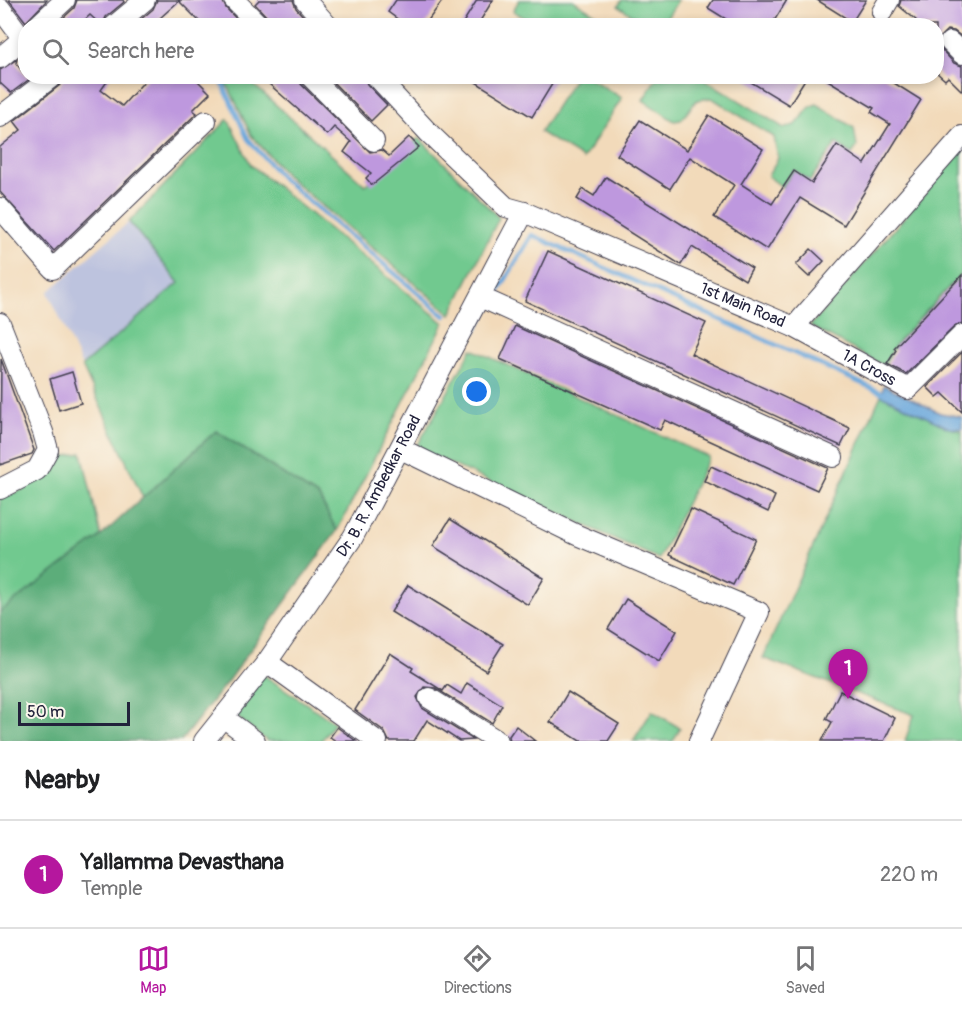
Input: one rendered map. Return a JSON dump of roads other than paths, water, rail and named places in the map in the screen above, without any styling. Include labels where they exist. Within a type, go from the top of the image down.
[{"type":"street","points":[[46,18],[64,0]]},
{"type":"street","points":[[123,18],[144,0]]},
{"type":"street","points":[[234,0],[252,18]]},
{"type":"street","points":[[311,2],[322,18]]},
{"type":"street","points":[[0,8],[18,26]]},
{"type":"street","points":[[0,58],[18,44]]},
{"type":"street","points":[[0,117],[40,84]]},
{"type":"street","points":[[318,84],[374,141]]},
{"type":"street","name":"1st Main Road","points":[[383,84],[428,132],[506,207],[524,212],[794,327],[962,136]]},
{"type":"street","points":[[0,208],[53,269],[206,121]]},
{"type":"street","name":"Dr. B. R. Ambedkar Road","points":[[204,741],[267,662],[353,537],[524,212]]},
{"type":"street","points":[[480,297],[833,457]]},
{"type":"street","points":[[0,323],[48,450],[37,470],[0,489]]},
{"type":"street","name":"1A Cross","points":[[794,327],[908,389],[962,335]]},
{"type":"street","points":[[401,449],[577,535],[759,612],[699,741]]},
{"type":"street","points":[[267,662],[377,741]]},
{"type":"street","points":[[429,698],[489,739]]},
{"type":"street","points":[[224,717],[255,741]]},
{"type":"water","points":[[884,385],[940,413],[962,417],[962,429],[949,428],[881,395]]},
{"type":"waterway","points":[[223,84],[248,139],[283,179],[445,316]]},
{"type":"waterway","points":[[495,297],[532,235],[885,394]]},
{"type":"waterway","points":[[469,328],[474,332],[489,307]]},
{"type":"place","name":"Yallamma Devasthana","points":[[848,699]]}]
